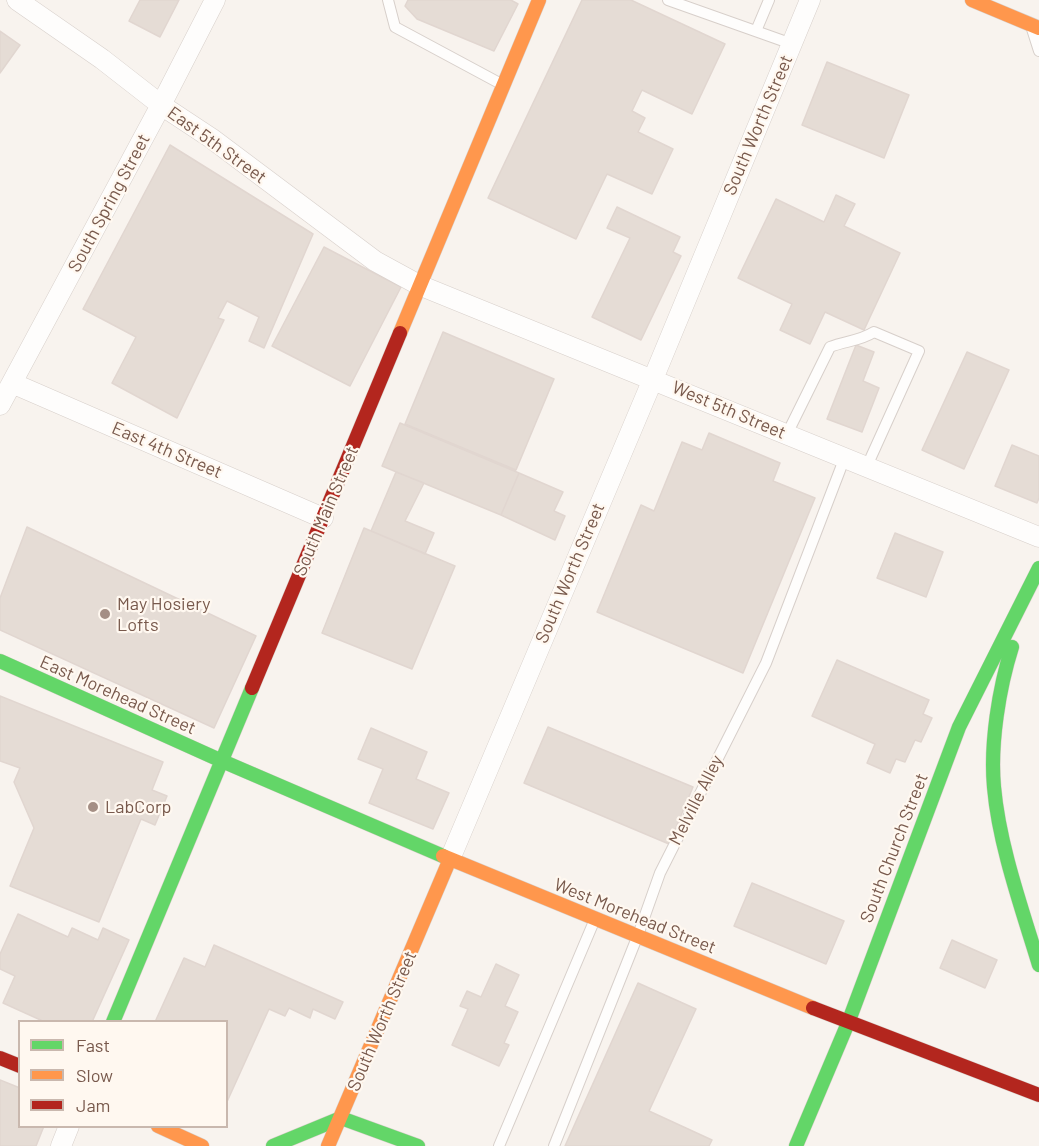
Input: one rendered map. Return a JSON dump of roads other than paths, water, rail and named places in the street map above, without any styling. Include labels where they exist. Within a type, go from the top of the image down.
[{"type":"street","name":"East 5th Street","points":[[17,0],[102,59],[161,105],[211,138],[375,261],[419,285]]},
{"type":"street","name":"South Spring Street","points":[[0,405],[215,0]]},
{"type":"street","name":"South Main Street","points":[[114,1020],[539,0]]},
{"type":"street","name":"South Worth Street","points":[[328,1146],[653,379],[810,0]]},
{"type":"street","points":[[972,0],[1034,26]]},
{"type":"street","name":"West 5th Street","points":[[419,285],[1039,537]]},
{"type":"street","name":"East 4th Street","points":[[12,383],[323,518]]},
{"type":"street","name":"South Church Street","points":[[796,1146],[848,1023],[959,727],[1039,568]]},
{"type":"street","points":[[1039,573],[1023,611],[1005,669],[995,738],[994,787],[1007,857],[1039,965]]},
{"type":"street","name":"East Morehead Street","points":[[0,661],[222,761]]},
{"type":"street","name":"West Morehead Street","points":[[222,761],[450,859],[848,1023],[1039,1095]]},
{"type":"street","points":[[0,1058],[18,1065]]},
{"type":"street","points":[[273,1146],[341,1118],[418,1146]]},
{"type":"street","points":[[60,1146],[68,1128]]},
{"type":"street","points":[[162,1128],[202,1146]]},
{"type":"lane","points":[[388,0],[394,27],[503,85]]},
{"type":"lane","points":[[667,0],[792,44]]},
{"type":"lane","points":[[756,31],[769,0]]},
{"type":"lane","points":[[1034,26],[1039,51]]},
{"type":"lane","points":[[787,434],[830,347],[844,341],[862,340],[874,332],[919,351],[867,466]]},
{"type":"lane","name":"Melville Alley","points":[[554,1146],[638,935],[660,873],[766,663],[845,457]]},
{"type":"lane","points":[[499,1146],[595,919]]},
{"type":"place","name":"May Hosiery Lofts","points":[[105,614]]},
{"type":"place","name":"LabCorp","points":[[93,807]]}]
